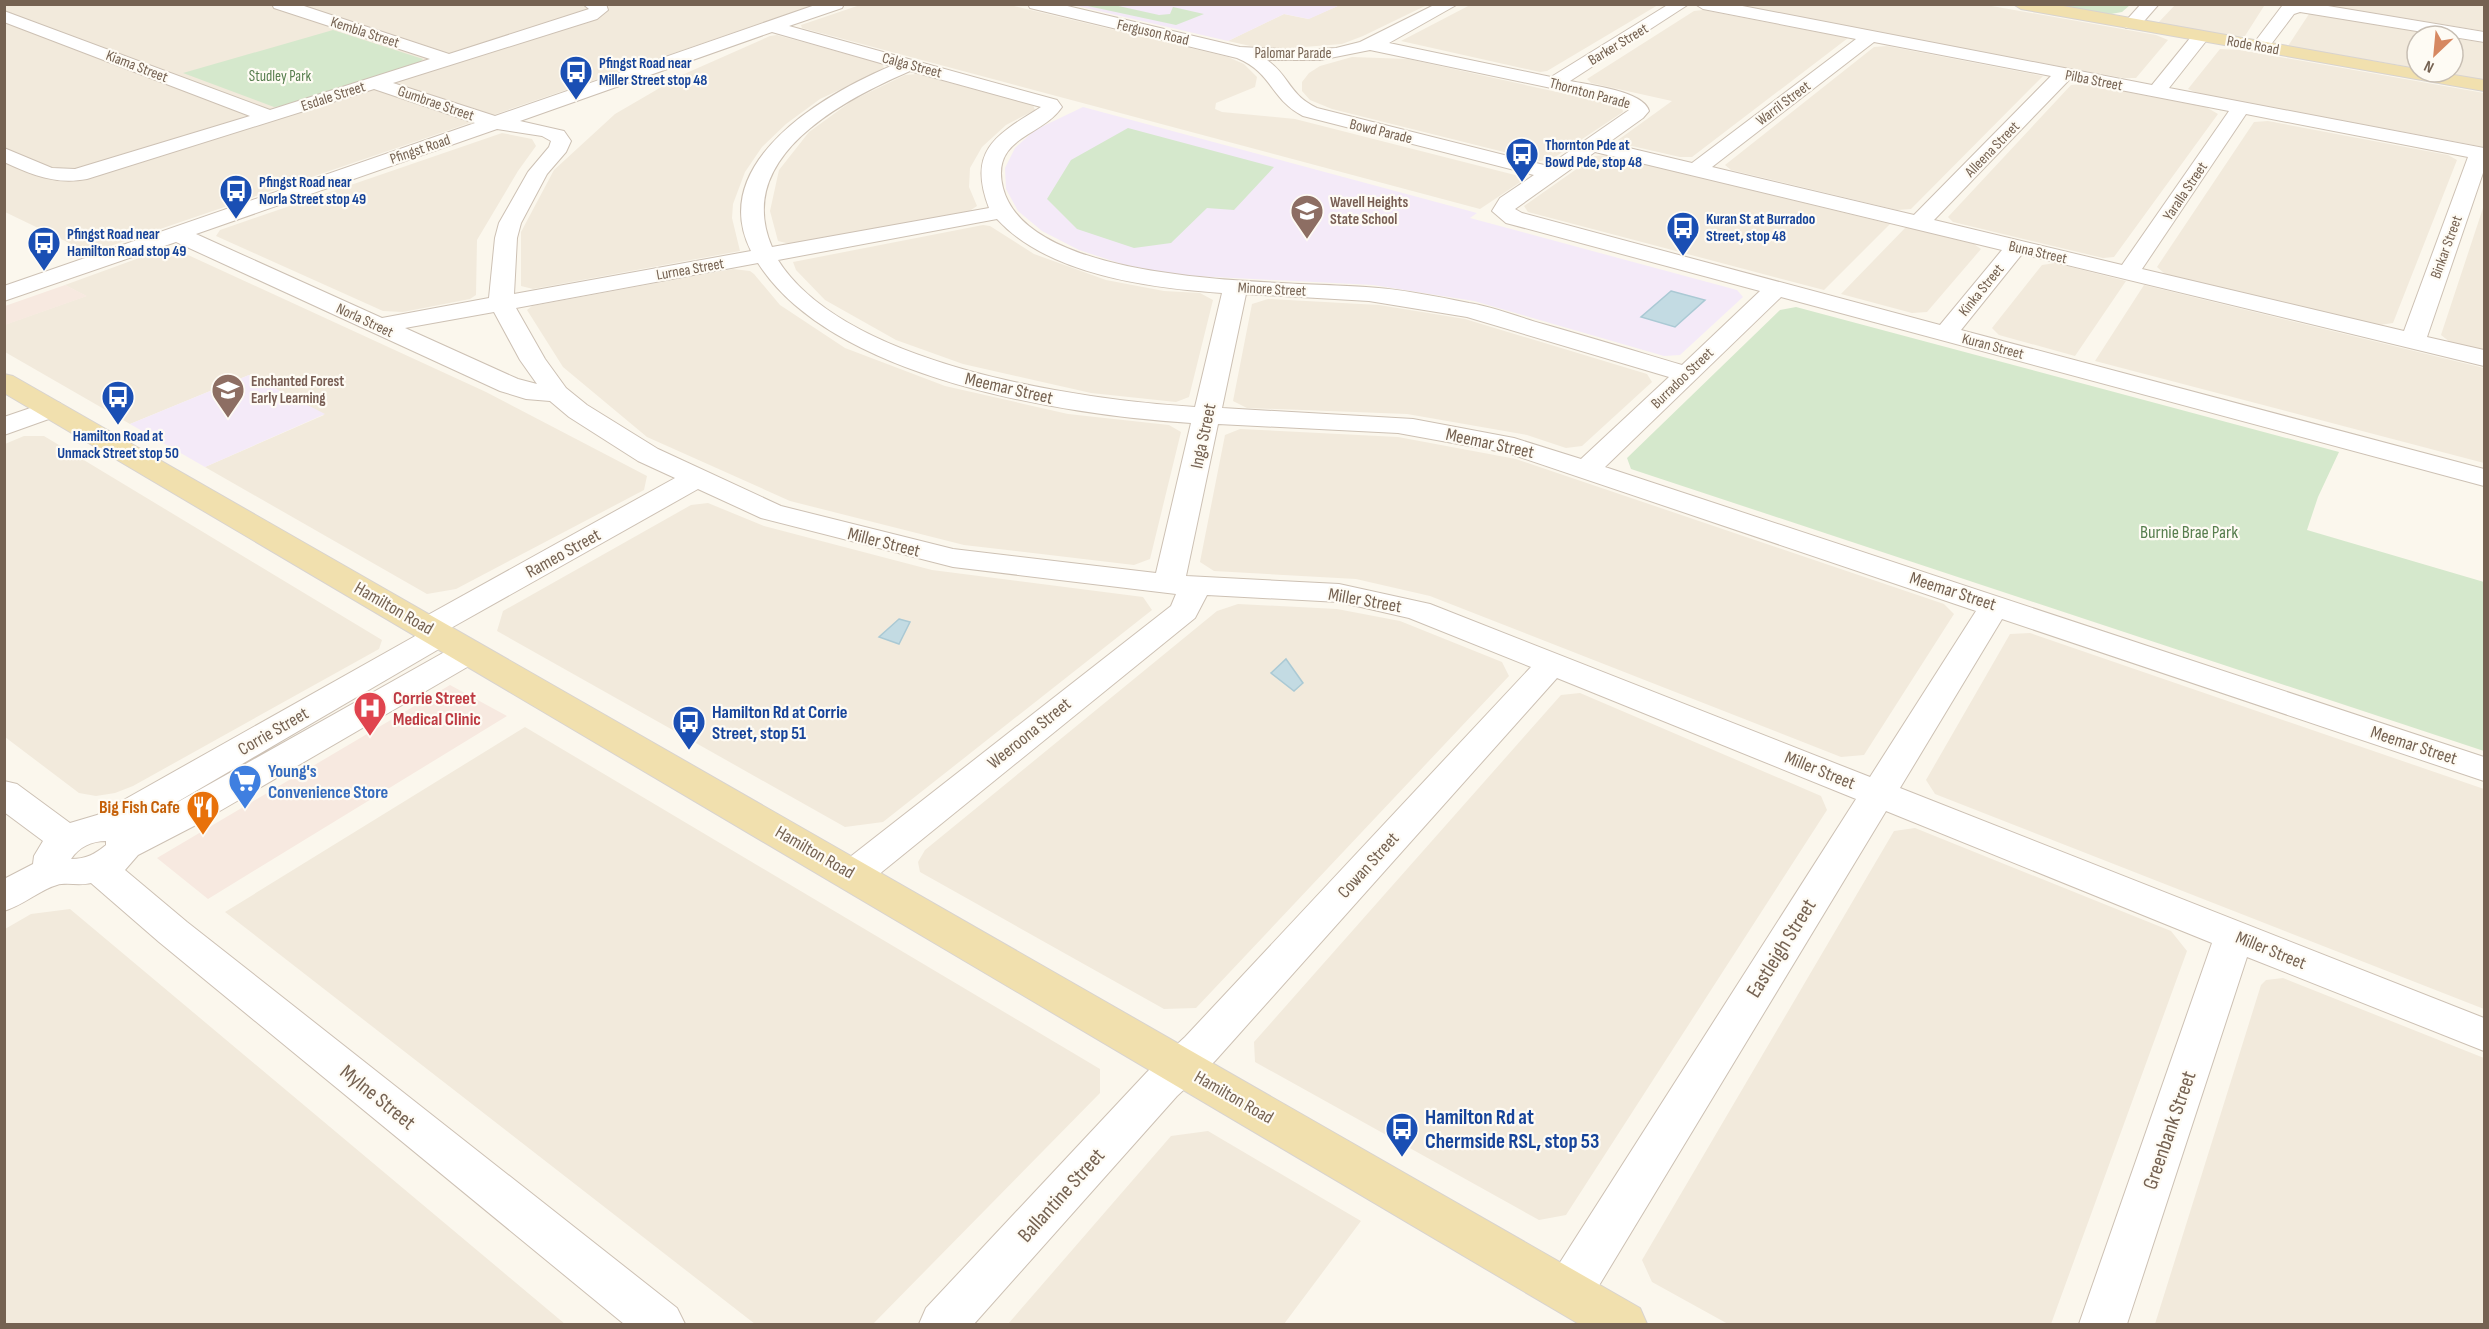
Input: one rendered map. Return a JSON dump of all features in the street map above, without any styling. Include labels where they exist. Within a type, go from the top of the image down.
[{"type":"main road","name":"Rode Road","points":[[2021,4],[2484,86]]},
{"type":"main road","name":"Hamilton Road","points":[[4,382],[854,874],[1623,1324]]},
{"type":"street","points":[[4,6],[9,4]]},
{"type":"street","name":"Kembla Street","points":[[280,4],[450,60]]},
{"type":"street","name":"Pfingst Road","points":[[4,294],[836,4]]},
{"type":"street","name":"Ferguson Road","points":[[1036,4],[1234,51]]},
{"type":"street","name":"Palomar Parade","points":[[1234,51],[1310,55],[1339,52],[1370,45],[1450,4]]},
{"type":"street","name":"Barker Street","points":[[1554,83],[1682,4]]},
{"type":"street","name":"Pilba Street","points":[[1703,4],[2482,154]]},
{"type":"street","points":[[2133,24],[2151,4]]},
{"type":"street","name":"Esdale Street","points":[[4,154],[50,175],[65,177],[87,173],[591,15],[596,7]]},
{"type":"street","points":[[2260,47],[2288,10],[2300,7],[2484,37]]},
{"type":"street","name":"Kiama Street","points":[[4,16],[269,116]]},
{"type":"street","name":"Calga Street","points":[[772,27],[1041,100],[1052,106]]},
{"type":"street","points":[[2156,92],[2200,36]]},
{"type":"street","name":"Warril Street","points":[[1696,170],[1869,37]]},
{"type":"street","name":"Thornton Parade","points":[[1370,45],[1625,99],[1638,106],[1639,111],[1636,114],[1508,203],[1503,211]]},
{"type":"street","name":"Bowd Parade","points":[[1234,51],[1252,58],[1267,69],[1287,99],[1310,112],[1551,173]]},
{"type":"street","name":"Meemar Street","points":[[911,64],[838,99],[788,136],[762,168],[752,203],[751,217],[765,256],[776,274],[808,305],[868,342],[953,375],[1088,405],[1207,415],[1399,426],[1514,446],[2484,769]]},
{"type":"street","name":"Alleena Street","points":[[1919,223],[2064,74]]},
{"type":"street","name":"Gumbrae Street","points":[[375,83],[487,121],[498,122]]},
{"type":"street","name":"Minore Street","points":[[1052,106],[1050,110],[1018,130],[999,147],[991,166],[992,187],[1002,212],[1029,237],[1048,248],[1094,265],[1162,280],[1235,288],[1369,294],[1470,310],[1686,374]]},
{"type":"street","name":"Yaralla Street","points":[[2128,273],[2241,108]]},
{"type":"street","points":[[498,122],[547,131],[557,135],[561,141],[559,148],[537,172],[510,223],[506,238],[501,303]]},
{"type":"street","name":"Buna Street","points":[[1592,145],[2484,358]]},
{"type":"street","name":"Binkar Street","points":[[2413,341],[2482,154]]},
{"type":"street","name":"Kuran Street","points":[[1503,211],[1518,220],[2484,478]]},
{"type":"street","name":"Lurnea Street","points":[[378,326],[1002,212]]},
{"type":"street","name":"Norla Street","points":[[177,234],[516,388],[557,394]]},
{"type":"street","name":"Kinka Street","points":[[1945,334],[2017,246]]},
{"type":"street","name":"Inga Street","points":[[1181,585],[1207,415],[1235,288]]},
{"type":"street","name":"Burradoo Street","points":[[1587,469],[1777,288]]},
{"type":"street","name":"Miller Street","points":[[501,303],[532,360],[557,394],[578,411],[630,444],[771,512],[923,552],[982,562],[1181,585],[1358,596],[1419,611],[2484,1035]]},
{"type":"street","points":[[4,427],[51,409]]},
{"type":"street","name":"Rameo Street","points":[[446,638],[697,478]]},
{"type":"street","name":"Weeroona Street","points":[[854,874],[1184,611],[1190,600],[1181,585]]},
{"type":"street","name":"Eastleigh Street","points":[[1569,1292],[1995,605]]},
{"type":"street","name":"Corrie Street","points":[[4,897],[90,850],[191,812],[446,638]]},
{"type":"street","name":"Cowan Street","points":[[1181,1066],[1200,1049],[1553,663]]},
{"type":"street","name":"Mylne Street","points":[[4,793],[90,850],[173,932],[660,1324]]},
{"type":"street","name":"Greenbank Street","points":[[2103,1324],[2234,935]]},
{"type":"street","name":"Ballantine Street","points":[[943,1324],[1181,1066]]},
{"type":"shaded area","points":[[1472,4],[1658,5],[1547,71],[1540,72],[1401,41]]},
{"type":"shaded area","points":[[4,5],[814,5],[90,253],[5,212]]},
{"type":"shaded area","points":[[860,5],[1010,5],[1228,57],[1244,64],[1257,77],[1255,87],[1216,103],[1215,109],[1222,112],[1295,119],[1519,176],[1522,181],[1480,209],[802,28],[801,25]]},
{"type":"shaded area","points":[[1073,5],[1340,5],[1309,19],[1284,14],[1228,41]]},
{"type":"shaded area","points":[[1340,5],[1427,5],[1342,44],[1278,49],[1228,41],[1284,14],[1308,19]]},
{"type":"shaded area","points":[[1727,5],[1986,5],[2156,35],[2168,40],[2136,78],[2123,78]]},
{"type":"shaded area","points":[[2175,5],[2269,5],[2264,6],[2245,36],[2234,37],[2158,23]]},
{"type":"shaded area","points":[[2322,5],[2484,5],[2484,31],[2465,28],[2465,24],[2440,24]]},
{"type":"shaded area","points":[[1703,10],[1848,38],[1692,157],[1680,157],[1623,144],[1618,140],[1672,101],[1591,83],[1587,79],[1694,11]]},
{"type":"shaded area","points":[[2309,14],[2405,30],[2405,66],[2288,46]]},
{"type":"shaded area","points":[[777,35],[883,64],[884,69],[820,99],[786,124],[762,147],[745,172],[733,204],[732,218],[740,251],[533,289],[521,286],[521,232],[554,170],[615,114],[682,75]]},
{"type":"shaded area","points":[[2465,40],[2484,43],[2484,80],[2465,77]]},
{"type":"shaded area","points":[[1887,46],[2043,76],[1911,209],[1897,210],[1731,170],[1725,165],[1874,47]]},
{"type":"shaded area","points":[[2220,49],[2240,50],[2405,79],[2405,84],[2433,84],[2484,93],[2484,147],[2200,94],[2188,89]]},
{"type":"shaded area","points":[[1352,57],[1408,59],[1616,105],[1622,107],[1623,112],[1552,159],[1540,161],[1332,109],[1310,100],[1302,91],[1302,82],[1309,73],[1320,66]]},
{"type":"shaded area","points":[[917,74],[1033,105],[1035,110],[1006,125],[982,147],[970,168],[969,187],[977,206],[968,212],[790,244],[778,241],[770,211],[779,170],[809,132],[853,100],[905,75]]},
{"type":"shaded area","points":[[2085,84],[2206,107],[2218,114],[2114,257],[2103,258],[1953,222],[1948,217],[2071,85]]},
{"type":"shaded area","name":"Wavell Heights State School","points":[[1083,107],[1477,213],[1470,218],[1737,290],[1743,297],[1680,355],[1664,356],[1474,301],[1373,285],[1175,275],[1122,264],[1079,250],[1042,231],[1018,211],[1006,189],[1005,168],[1015,148],[1035,130]]},
{"type":"shaded area","points":[[2268,121],[2448,155],[2457,160],[2393,323],[2379,325],[2165,274],[2157,267],[2254,122]]},
{"type":"shaded area","points":[[502,133],[532,139],[536,146],[518,171],[477,240],[476,295],[470,299],[403,312],[383,311],[216,236],[220,230]]},
{"type":"shaded area","points":[[1608,155],[1890,224],[1824,290],[1528,212],[1524,206],[1595,156]]},
{"type":"shaded area","points":[[2484,205],[2484,350],[2450,342],[2441,335]]},
{"type":"shaded area","points":[[983,225],[990,226],[1034,254],[1106,280],[1164,291],[1200,293],[1213,300],[1189,397],[1176,402],[1091,393],[963,364],[896,340],[825,300],[796,270],[793,262]]},
{"type":"shaded area","points":[[1906,227],[1974,244],[1981,249],[1927,312],[1912,313],[1841,294]]},
{"type":"shaded area","points":[[175,249],[486,392],[647,476],[644,490],[456,589],[427,594],[205,467],[324,415],[249,375],[130,424],[5,352],[4,325],[86,296],[65,285],[161,250]]},
{"type":"shaded area","points":[[2055,263],[2126,281],[2075,356],[1999,335],[1992,328],[2042,265]]},
{"type":"shaded area","points":[[733,269],[750,271],[780,305],[845,348],[945,386],[1068,414],[1169,425],[1181,432],[1150,559],[1134,565],[964,545],[790,501],[647,437],[563,367],[527,310],[532,306]]},
{"type":"shaded area","points":[[65,285],[87,296],[5,325],[5,306]]},
{"type":"shaded area","points":[[2144,285],[2484,368],[2484,463],[2095,361]]},
{"type":"shaded area","points":[[1268,299],[1379,305],[1465,319],[1647,374],[1652,382],[1582,446],[1566,448],[1527,435],[1407,414],[1247,408],[1233,401],[1252,304]]},
{"type":"shaded area","name":"Enchanted Forest Early Learning","points":[[249,375],[325,414],[205,467],[130,424]]},
{"type":"shaded area","points":[[1240,429],[1398,437],[1516,459],[1944,604],[1954,614],[1864,755],[1841,757],[1430,596],[1356,579],[1214,571],[1200,562],[1225,435]]},
{"type":"shaded area","points":[[24,436],[44,436],[382,640],[379,649],[133,786],[115,793],[96,796],[79,793],[5,737],[5,444]]},
{"type":"shaded area","points":[[708,503],[764,526],[932,570],[1143,597],[1152,610],[883,822],[845,827],[497,631],[503,611],[691,505]]},
{"type":"shaded area","points":[[1238,604],[1337,609],[1400,621],[1502,662],[1509,676],[1196,1008],[1164,1009],[920,872],[918,862],[925,850],[1217,611]]},
{"type":"shaded area","points":[[2030,633],[2484,789],[2484,1009],[1935,794],[1926,780],[2010,634]]},
{"type":"shaded area","points":[[450,685],[507,716],[208,899],[157,858]]},
{"type":"shaded area","points":[[1580,693],[1821,796],[1827,810],[1566,1215],[1539,1220],[1255,1062],[1254,1042],[1561,695]]},
{"type":"shaded area","points":[[525,727],[1100,1069],[1100,1093],[873,1324],[755,1324],[225,912]]},
{"type":"shaded area","points":[[1915,828],[2171,931],[2187,951],[2051,1324],[1728,1324],[1652,1282],[1642,1260],[1894,831]]},
{"type":"shaded area","points":[[70,909],[565,1324],[5,1324],[5,929],[31,914]]},
{"type":"shaded area","points":[[2283,978],[2484,1058],[2484,1324],[2155,1324],[2261,985],[2266,980]]},
{"type":"shaded area","points":[[1208,1131],[1361,1221],[1284,1324],[1008,1324],[1171,1136]]},
{"type":"green space","points":[[1083,5],[1114,5],[1159,15],[1170,14],[1173,7],[1204,14],[1176,25]]},
{"type":"green space","points":[[2053,5],[2130,5],[2122,12],[2111,14]]},
{"type":"green space","name":"Studley Park","points":[[333,30],[423,59],[419,63],[274,107],[183,73]]},
{"type":"green space","points":[[1128,128],[1274,167],[1234,210],[1207,208],[1171,243],[1134,248],[1077,229],[1047,199],[1071,160]]},
{"type":"green space","name":"Burnie Brae Park","points":[[1796,307],[2339,452],[2318,497],[2307,530],[2484,582],[2484,751],[1631,469],[1627,458],[1780,310]]},
{"type":"water","points":[[1671,291],[1705,300],[1675,327],[1641,317]]},
{"type":"water","points":[[899,619],[910,622],[899,644],[879,637]]},
{"type":"water","points":[[1286,659],[1303,683],[1294,691],[1271,673]]},
{"type":"place","name":"Pfingst Road near Miller Street stop 48","points":[[576,101]]},
{"type":"place","name":"Thornton Pde at Bowd Pde, stop 48","points":[[1522,183]]},
{"type":"place","name":"Pfingst Road near Norla Street stop 49","points":[[236,220]]},
{"type":"place","name":"Wavell Heights State School","points":[[1307,240]]},
{"type":"place","name":"Kuran St at Burradoo Street, stop 48","points":[[1683,257]]},
{"type":"place","name":"Pfingst Road near Hamilton Road stop 49","points":[[44,272]]},
{"type":"place","name":"Enchanted Forest Early Learning","points":[[228,419]]},
{"type":"place","name":"Hamilton Road at Unmack Street stop 50","points":[[118,426]]},
{"type":"place","name":"Corrie Street Medical Clinic","points":[[370,737]]},
{"type":"place","name":"Hamilton Rd at Corrie Street, stop 51","points":[[689,751]]},
{"type":"place","name":"Young's Convenience Store","points":[[245,810]]},
{"type":"place","name":"Big Fish Cafe","points":[[203,836]]},
{"type":"place","name":"Hamilton Rd at Chermside RSL, stop 53","points":[[1402,1158]]}]
